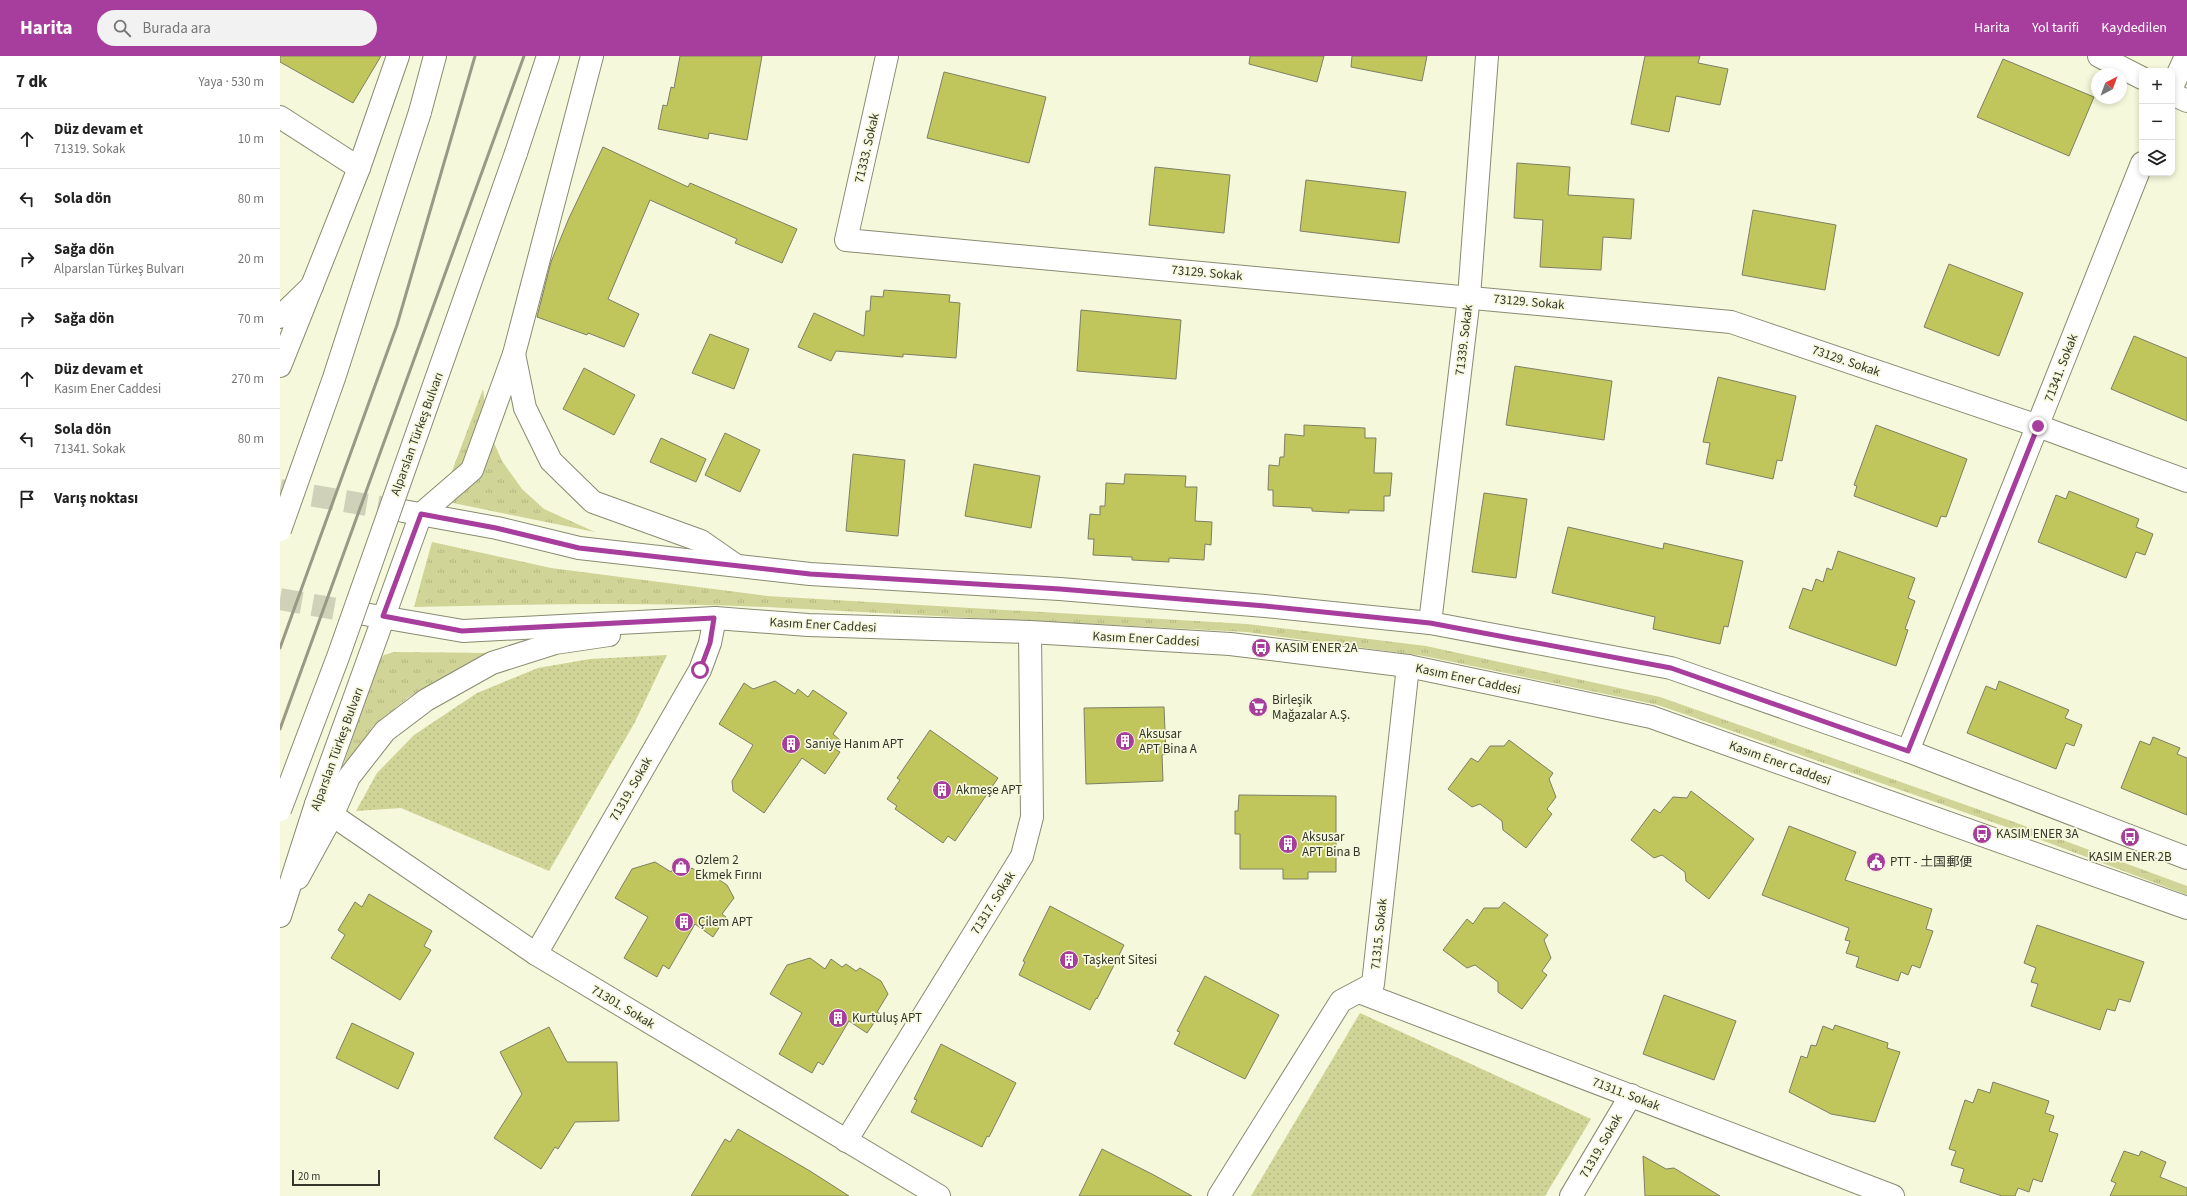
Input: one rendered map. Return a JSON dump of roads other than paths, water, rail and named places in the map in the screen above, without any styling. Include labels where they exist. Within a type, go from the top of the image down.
[{"type":"main road","points":[[280,366],[359,168],[398,56]]},
{"type":"main road","points":[[280,530],[334,378],[420,112],[435,56]]},
{"type":"main road","name":"Alparslan Türkeş Bulvarı","points":[[280,810],[343,642],[516,153],[548,56]]},
{"type":"main road","name":"Alparslan Türkeş Bulvarı","points":[[282,910],[324,810],[352,710],[374,615],[412,512],[472,470],[514,354],[592,56]]},
{"type":"main road","name":"71333. Sokak","points":[[846,240],[887,56]]},
{"type":"main road","name":"71339. Sokak","points":[[1430,623],[1469,297],[1487,56]]},
{"type":"main road","points":[[2099,56],[2139,76]]},
{"type":"main road","points":[[2175,80],[2186,56]]},
{"type":"main road","points":[[2175,95],[2187,101]]},
{"type":"main road","points":[[280,117],[359,168]]},
{"type":"main road","name":"71341. Sokak","points":[[1908,751],[2139,171]]},
{"type":"main road","name":"73129. Sokak","points":[[846,240],[1730,322],[2038,426],[2187,481]]},
{"type":"main road","points":[[280,317],[312,286]]},
{"type":"main road","points":[[514,354],[525,408],[551,461],[593,502],[701,541],[735,565]]},
{"type":"main road","points":[[412,512],[496,528],[579,548],[810,574],[1091,591],[1265,606],[1430,623],[1671,668],[1908,751],[2187,858]]},
{"type":"main road","points":[[374,615],[462,631],[714,618]]},
{"type":"main road","points":[[324,810],[384,731],[426,700],[492,663],[555,643],[714,618]]},
{"type":"main road","name":"Kasım Ener Caddesi","points":[[714,618],[808,625],[1030,632],[1230,644],[1408,666],[1651,717],[2187,908]]},
{"type":"main road","name":"71319. Sokak","points":[[536,954],[700,670],[710,643],[714,618]]},
{"type":"main road","name":"71317. Sokak","points":[[846,1141],[1022,856],[1032,817],[1030,632]]},
{"type":"main road","name":"71315. Sokak","points":[[1220,1196],[1341,1001],[1374,984],[1408,666]]},
{"type":"main road","name":"71301. Sokak","points":[[324,810],[536,954],[939,1196]]},
{"type":"main road","name":"71311. Sokak","points":[[1359,992],[1893,1196]]},
{"type":"main road","name":"71319. Sokak","points":[[1571,1196],[1631,1095]]},
{"type":"tunnel","points":[[280,490],[403,511]]},
{"type":"tunnel","points":[[280,599],[364,614]]},
{"type":"railway","points":[[280,648],[397,325],[475,56]]},
{"type":"railway","points":[[280,729],[524,56]]},
{"type":"place","name":"KASIM ENER 2A","points":[[1261,648]]},
{"type":"place","name":"Birleşik Mağazalar A.Ş.","points":[[1258,707]]},
{"type":"place","name":"Aksusar APT Bina A","points":[[1125,741]]},
{"type":"place","name":"Saniye Hanım APT","points":[[791,744]]},
{"type":"place","name":"Akmeşe APT","points":[[942,790]]},
{"type":"place","name":"KASIM ENER 3A","points":[[1982,834]]},
{"type":"place","name":"KASIM ENER 2B","points":[[2130,837]]},
{"type":"place","name":"Aksusar APT Bina B","points":[[1288,844]]},
{"type":"place","name":"PTT - 土国郵便","points":[[1876,862]]},
{"type":"place","name":"Ozlem 2 Ekmek Fırını","points":[[681,867]]},
{"type":"place","name":"Çilem APT","points":[[684,922]]},
{"type":"place","name":"Taşkent Sitesi","points":[[1069,960]]},
{"type":"place","name":"Kurtuluş APT","points":[[838,1018]]}]
